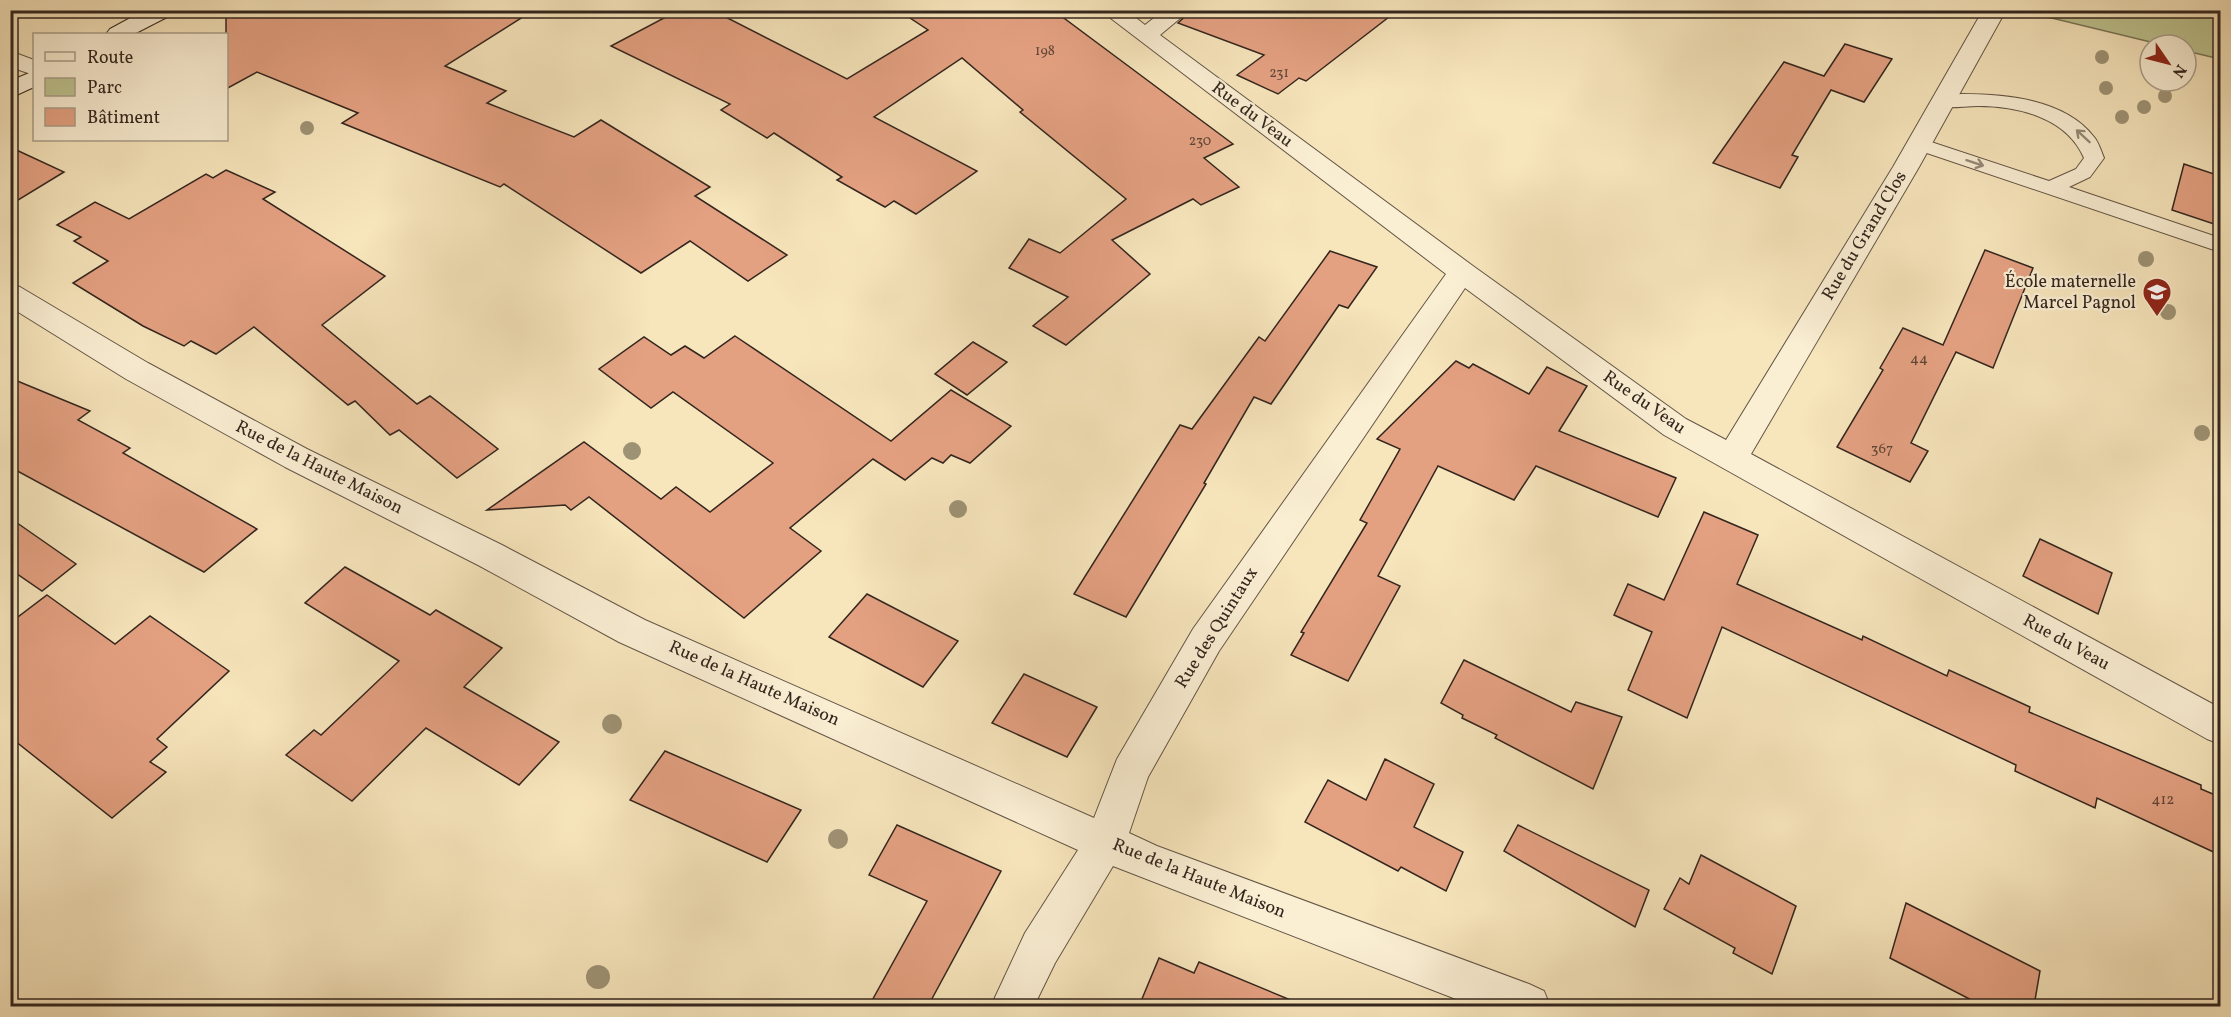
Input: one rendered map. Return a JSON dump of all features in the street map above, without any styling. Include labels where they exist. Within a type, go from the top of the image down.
[{"type":"street","points":[[120,33],[163,10]]},
{"type":"street","name":"Rue du Veau","points":[[1111,10],[1463,273],[1675,427],[2220,727]]},
{"type":"street","points":[[1146,36],[1179,10]]},
{"type":"street","name":"Rue du Grand Clos","points":[[1731,459],[1919,144],[1995,10]]},
{"type":"street","points":[[10,58],[33,68]]},
{"type":"street","points":[[10,91],[33,79]]},
{"type":"street","name":"Rue des Quintaux","points":[[1012,1006],[1041,948],[1106,841],[1131,771],[1206,640],[1449,288],[1463,273]]},
{"type":"street","name":"Rue de la Haute Maison","points":[[10,294],[137,371],[296,458],[490,555],[632,631],[1106,841],[1148,862],[1529,1006]]},
{"type":"lane","points":[[1943,102],[1984,99],[2008,103],[2053,115],[2073,127],[2092,145],[2094,158],[2083,172],[2045,186]]},
{"type":"lane","points":[[1919,144],[2220,245]]},
{"type":"green space","points":[[2032,10],[2220,11],[2220,59],[2198,54],[2198,33],[2138,33],[2138,39],[2031,13]]},
{"type":"building","points":[[226,10],[534,10],[445,66],[506,91],[487,103],[574,137],[601,120],[710,187],[695,196],[787,255],[748,281],[690,241],[641,273],[504,184],[500,187],[342,123],[358,113],[257,72],[228,88],[228,33],[226,33]]},
{"type":"building","points":[[679,10],[712,10],[847,79],[928,30],[898,10],[1053,10],[1233,144],[1204,158],[1239,187],[1201,205],[1193,199],[1112,240],[1150,274],[1066,345],[1033,326],[1068,297],[1009,268],[1029,239],[1060,253],[1126,199],[1020,112],[1023,110],[962,58],[874,117],[977,171],[916,214],[894,201],[885,207],[837,180],[842,177],[774,133],[767,138],[721,110],[730,104],[611,46]]},
{"type":"building","points":[[1192,10],[1398,10],[1306,81],[1299,78],[1278,94],[1237,75],[1264,55],[1178,23]]},
{"type":"building","points":[[1845,44],[1892,59],[1864,102],[1831,90],[1792,155],[1798,157],[1780,188],[1713,163],[1784,62],[1824,76]]},
{"type":"building","points":[[10,147],[64,172],[10,205]]},
{"type":"building","points":[[2184,164],[2220,176],[2220,226],[2172,210]]},
{"type":"building","points":[[226,170],[275,192],[263,199],[385,276],[322,325],[417,404],[430,396],[498,449],[457,478],[399,430],[390,435],[355,401],[348,405],[254,327],[216,354],[191,341],[184,346],[143,326],[73,283],[108,261],[74,241],[81,237],[57,225],[95,202],[129,219],[206,174],[213,178]]},
{"type":"building","points":[[1985,250],[2033,268],[1993,368],[1956,352],[1911,443],[1928,451],[1910,482],[1837,447],[1883,370],[1880,368],[1903,328],[1943,345]]},
{"type":"building","points":[[1330,251],[1377,267],[1348,308],[1339,305],[1271,404],[1254,397],[1204,483],[1206,484],[1126,617],[1074,594],[1180,425],[1192,429],[1259,337],[1265,341]]},
{"type":"building","points":[[735,336],[891,441],[951,390],[1011,426],[970,463],[951,455],[943,463],[932,458],[905,480],[873,459],[790,528],[821,551],[744,618],[589,497],[571,510],[565,505],[487,510],[584,442],[661,499],[676,487],[710,512],[773,463],[673,392],[651,408],[599,369],[644,337],[671,355],[685,346],[704,358]]},
{"type":"building","points":[[973,342],[1007,362],[967,395],[935,374]]},
{"type":"building","points":[[1456,361],[1469,368],[1473,364],[1529,394],[1547,367],[1587,386],[1559,431],[1676,478],[1658,517],[1536,466],[1514,500],[1438,466],[1378,576],[1400,586],[1348,681],[1291,655],[1304,633],[1301,632],[1367,523],[1360,520],[1400,449],[1377,439]]},
{"type":"building","points":[[10,378],[90,411],[78,420],[130,448],[123,453],[257,529],[204,572],[10,467]]},
{"type":"building","points":[[1704,512],[1758,535],[1737,584],[1862,640],[1863,636],[1947,676],[1949,670],[2030,707],[2029,712],[2201,785],[2201,789],[2220,797],[2220,855],[2097,798],[2095,808],[2015,771],[2016,765],[1722,627],[1687,718],[1628,690],[1652,632],[1614,615],[1628,584],[1664,600]]},
{"type":"building","points":[[10,518],[76,564],[42,591],[10,569]]},
{"type":"building","points":[[2040,539],[2112,573],[2098,614],[2023,576]]},
{"type":"building","points":[[345,567],[430,615],[436,610],[502,648],[464,687],[559,742],[519,785],[426,728],[352,801],[286,755],[314,730],[321,735],[399,661],[305,603]]},
{"type":"building","points":[[867,594],[958,641],[923,687],[829,637]]},
{"type":"building","points":[[47,595],[115,644],[150,616],[229,671],[157,739],[167,747],[150,762],[166,772],[112,818],[10,737],[10,634],[14,620]]},
{"type":"building","points":[[1464,660],[1571,712],[1576,702],[1622,717],[1593,789],[1495,738],[1497,735],[1462,718],[1463,715],[1441,703]]},
{"type":"building","points":[[1024,674],[1097,707],[1067,757],[992,723]]},
{"type":"building","points":[[665,751],[801,810],[767,862],[630,800]]},
{"type":"building","points":[[1385,759],[1434,784],[1414,827],[1463,852],[1446,891],[1401,867],[1398,871],[1305,822],[1328,780],[1366,800]]},
{"type":"building","points":[[897,825],[1001,871],[928,1006],[869,1006],[927,901],[869,875]]},
{"type":"building","points":[[1518,825],[1649,890],[1635,927],[1504,851]]},
{"type":"building","points":[[1701,855],[1796,906],[1772,974],[1733,953],[1735,948],[1664,909],[1680,878],[1689,884]]},
{"type":"building","points":[[1906,903],[2040,971],[2034,1006],[1983,1006],[1890,958]]},
{"type":"building","points":[[1159,958],[1194,973],[1199,962],[1305,1006],[1139,1006]]},
{"type":"place","name":"École maternelle Marcel Pagnol","points":[[2157,318]]}]
